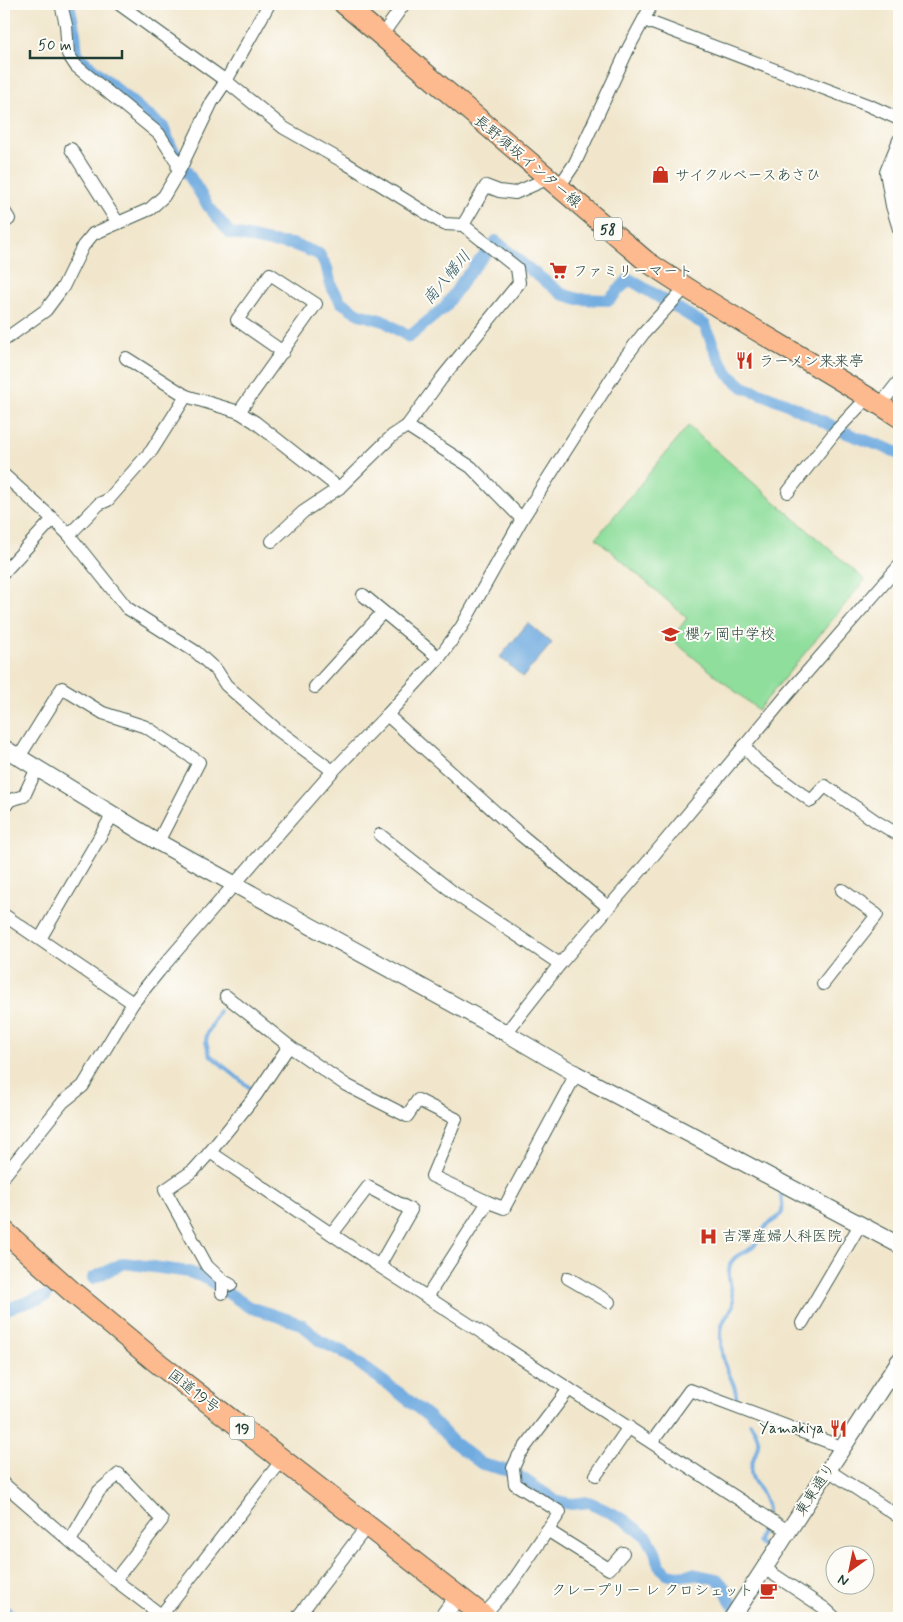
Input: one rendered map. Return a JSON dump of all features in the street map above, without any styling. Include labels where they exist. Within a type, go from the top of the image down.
[{"type":"highway","name":"国道19号","points":[[4,1231],[70,1290],[154,1360],[484,1617]]},
{"type":"main road","name":"長野須坂インター線","points":[[344,4],[646,261],[675,298],[874,401],[899,417]]},
{"type":"street","points":[[61,4],[66,25],[68,54],[76,66],[159,134],[181,166]]},
{"type":"street","points":[[119,4],[226,81],[284,128],[344,162],[444,224],[463,225],[517,268],[519,283],[442,378],[407,426],[392,436],[339,488],[303,512],[272,541]]},
{"type":"street","points":[[4,340],[46,310],[63,287],[83,246],[94,234],[150,209],[164,196],[212,102],[226,81],[269,4]]},
{"type":"street","points":[[382,35],[404,4]]},
{"type":"street","points":[[463,225],[486,186],[499,191],[515,193],[554,183],[575,163],[629,47],[652,4]]},
{"type":"street","points":[[644,20],[870,106],[899,119]]},
{"type":"street","points":[[899,140],[886,172],[892,206],[899,229]]},
{"type":"street","points":[[71,149],[118,223]]},
{"type":"street","points":[[4,211],[9,219],[4,223]]},
{"type":"street","points":[[239,412],[283,352],[316,304],[270,274],[237,320],[283,352]]},
{"type":"street","points":[[4,1176],[64,1102],[83,1086],[133,1003],[333,771],[439,658],[462,626],[522,519],[624,359],[675,298]]},
{"type":"street","points":[[126,358],[186,396],[239,412],[255,422],[339,488]]},
{"type":"street","points":[[788,492],[838,429],[899,381]]},
{"type":"street","points":[[69,535],[99,504],[108,500],[152,450],[186,396]]},
{"type":"street","points":[[407,426],[471,467],[522,519]]},
{"type":"street","points":[[4,475],[69,535],[127,608],[196,652],[217,671],[226,685],[275,728],[333,771]]},
{"type":"street","points":[[4,572],[53,519]]},
{"type":"street","points":[[506,1033],[560,964],[899,566]]},
{"type":"street","points":[[363,595],[439,658]]},
{"type":"street","points":[[315,687],[383,612]]},
{"type":"street","points":[[19,757],[62,688],[103,713],[146,727],[199,762],[158,842]]},
{"type":"street","points":[[387,715],[521,835],[608,907]]},
{"type":"street","points":[[744,746],[757,761],[811,801],[825,786],[899,835]]},
{"type":"street","points":[[4,748],[158,842],[506,1033],[576,1074],[899,1245]]},
{"type":"street","points":[[4,808],[10,800],[24,796],[38,768]]},
{"type":"street","points":[[40,939],[112,814]]},
{"type":"street","points":[[380,835],[458,896],[560,964]]},
{"type":"street","points":[[823,984],[877,915],[842,890]]},
{"type":"street","points":[[4,915],[133,1003]]},
{"type":"street","points":[[226,996],[289,1046],[346,1085],[407,1116],[418,1100],[456,1119],[432,1176],[504,1208],[576,1074]]},
{"type":"street","points":[[224,1285],[207,1266],[165,1190],[194,1170],[210,1152],[256,1095],[289,1046]]},
{"type":"street","points":[[210,1152],[379,1266],[788,1531]]},
{"type":"street","points":[[332,1234],[368,1187],[411,1210],[379,1266]]},
{"type":"street","points":[[427,1297],[488,1202]]},
{"type":"street","points":[[802,1323],[860,1223]]},
{"type":"street","points":[[568,1278],[609,1302]]},
{"type":"street","name":"東東通り","points":[[732,1618],[899,1361]]},
{"type":"street","points":[[484,1617],[511,1584],[560,1512],[515,1484],[513,1472],[519,1455],[569,1389]]},
{"type":"street","points":[[652,1442],[690,1390],[842,1446]]},
{"type":"street","points":[[596,1475],[629,1428]]},
{"type":"street","points":[[4,1484],[115,1580],[162,1617],[282,1460]]},
{"type":"street","points":[[828,1470],[899,1517]]},
{"type":"street","points":[[70,1540],[99,1491],[120,1474],[162,1520],[115,1580]]},
{"type":"street","points":[[297,1618],[368,1525]]},
{"type":"street","points":[[547,1530],[609,1568],[623,1553]]},
{"type":"street","points":[[764,1568],[824,1608],[835,1618]]},
{"type":"street","points":[[442,1618],[458,1596]]},
{"type":"green space","points":[[688,426],[865,580],[758,710],[671,639],[687,618],[596,538]]},
{"type":"water","points":[[528,623],[552,643],[523,677],[500,657]]},
{"type":"waterway","name":"南八幡川","points":[[69,4],[77,55],[163,127],[171,146],[208,206],[230,233],[270,242],[292,244],[319,254],[327,268],[331,286],[341,302],[359,314],[384,321],[409,337],[445,307],[465,278],[496,241],[562,294],[578,299],[609,300],[629,279],[705,325],[717,355],[728,374],[743,387],[783,402],[849,434],[899,453]]},
{"type":"waterway","points":[[219,1011],[207,1034],[206,1042],[210,1055],[250,1088]]},
{"type":"waterway","points":[[736,1404],[733,1384],[723,1360],[721,1338],[723,1323],[733,1306],[729,1275],[730,1265],[734,1258],[751,1249],[765,1227],[781,1215],[781,1193]]},
{"type":"waterway","points":[[93,1278],[124,1263],[189,1272],[206,1278],[249,1307],[301,1324],[320,1341],[343,1352],[398,1392],[429,1417],[453,1442],[482,1464],[513,1472],[556,1501],[572,1504],[589,1502],[623,1519],[647,1537],[655,1551],[659,1566],[668,1574],[678,1576],[693,1574],[717,1579],[724,1587],[732,1604]]},
{"type":"waterway","points":[[4,1310],[46,1296]]},
{"type":"waterway","points":[[750,1423],[758,1438],[751,1476],[765,1500],[767,1512]]},
{"type":"waterway","points":[[765,1520],[758,1542],[767,1551]]},
{"type":"waterway","points":[[4,1606],[22,1618]]},
{"type":"place","name":"サイクルベースあさひ","points":[[661,175]]},
{"type":"place","name":"ファミリーマート","points":[[559,271]]},
{"type":"place","name":"ラーメン来来亭","points":[[745,361]]},
{"type":"place","name":"櫻ヶ岡中学校","points":[[671,634]]},
{"type":"place","name":"吉澤産婦人科医院","points":[[708,1236]]},
{"type":"place","name":"Yamakiya","points":[[838,1428]]},
{"type":"place","name":"クレープリー レ クロシェット","points":[[768,1590]]}]
